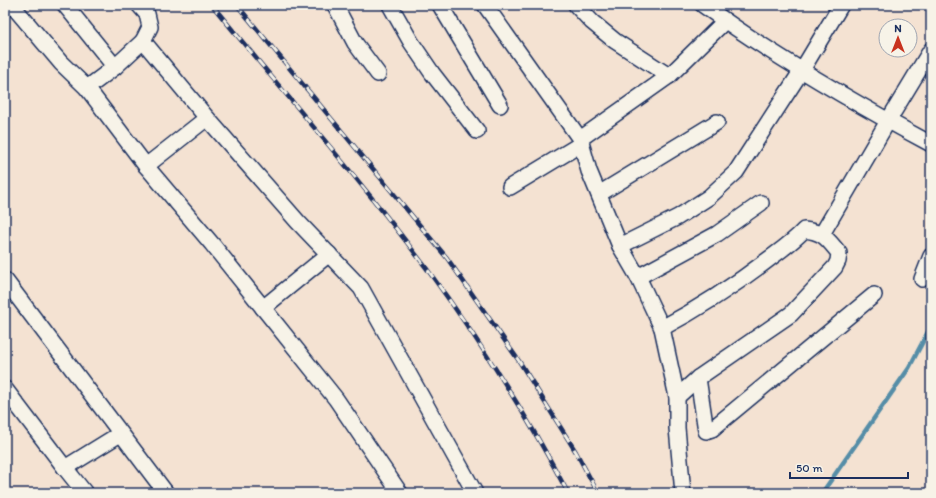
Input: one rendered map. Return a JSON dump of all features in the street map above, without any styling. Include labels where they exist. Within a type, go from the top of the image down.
[{"type":"street","points":[[12,5],[61,63],[87,88],[146,166],[264,308],[336,400],[400,493]]},
{"type":"street","points":[[65,5],[115,67]]},
{"type":"street","points":[[87,88],[115,67],[143,41],[150,27],[147,14],[139,5]]},
{"type":"street","points":[[390,5],[411,42],[432,73],[477,131]]},
{"type":"street","points":[[440,5],[500,105]]},
{"type":"street","points":[[485,5],[581,142],[589,171],[620,246],[638,277],[662,328],[677,397],[677,428],[683,493]]},
{"type":"street","points":[[576,5],[592,22],[615,41],[669,76]]},
{"type":"street","points":[[620,246],[678,217],[709,197],[736,172],[802,70],[841,5]]},
{"type":"street","points":[[337,6],[356,43],[378,74]]},
{"type":"street","points":[[707,6],[725,22],[802,70],[888,121],[931,144]]},
{"type":"street","points":[[510,187],[581,142],[669,76],[725,22]]},
{"type":"street","points":[[143,41],[207,118],[298,222],[361,288],[475,493]]},
{"type":"street","points":[[822,234],[931,50]]},
{"type":"street","points":[[146,166],[207,118]]},
{"type":"street","points":[[599,194],[717,122]]},
{"type":"street","points":[[638,277],[717,234],[761,203]]},
{"type":"street","points":[[662,328],[692,312],[746,277],[804,230],[815,231],[822,234],[839,253],[838,261],[835,267],[791,314],[698,378],[677,397]]},
{"type":"street","points":[[264,308],[329,254]]},
{"type":"street","points":[[922,279],[931,256]]},
{"type":"street","points":[[5,280],[166,493]]},
{"type":"street","points":[[698,378],[706,431],[712,429],[874,294]]},
{"type":"street","points":[[5,389],[65,468],[86,493]]},
{"type":"street","points":[[65,468],[120,434]]},
{"type":"waterway","points":[[822,493],[909,368],[931,326]]},
{"type":"railway","points":[[212,5],[348,169],[427,269],[502,378],[568,493]]},
{"type":"railway","points":[[237,5],[447,258],[519,361],[576,452],[598,493]]}]
